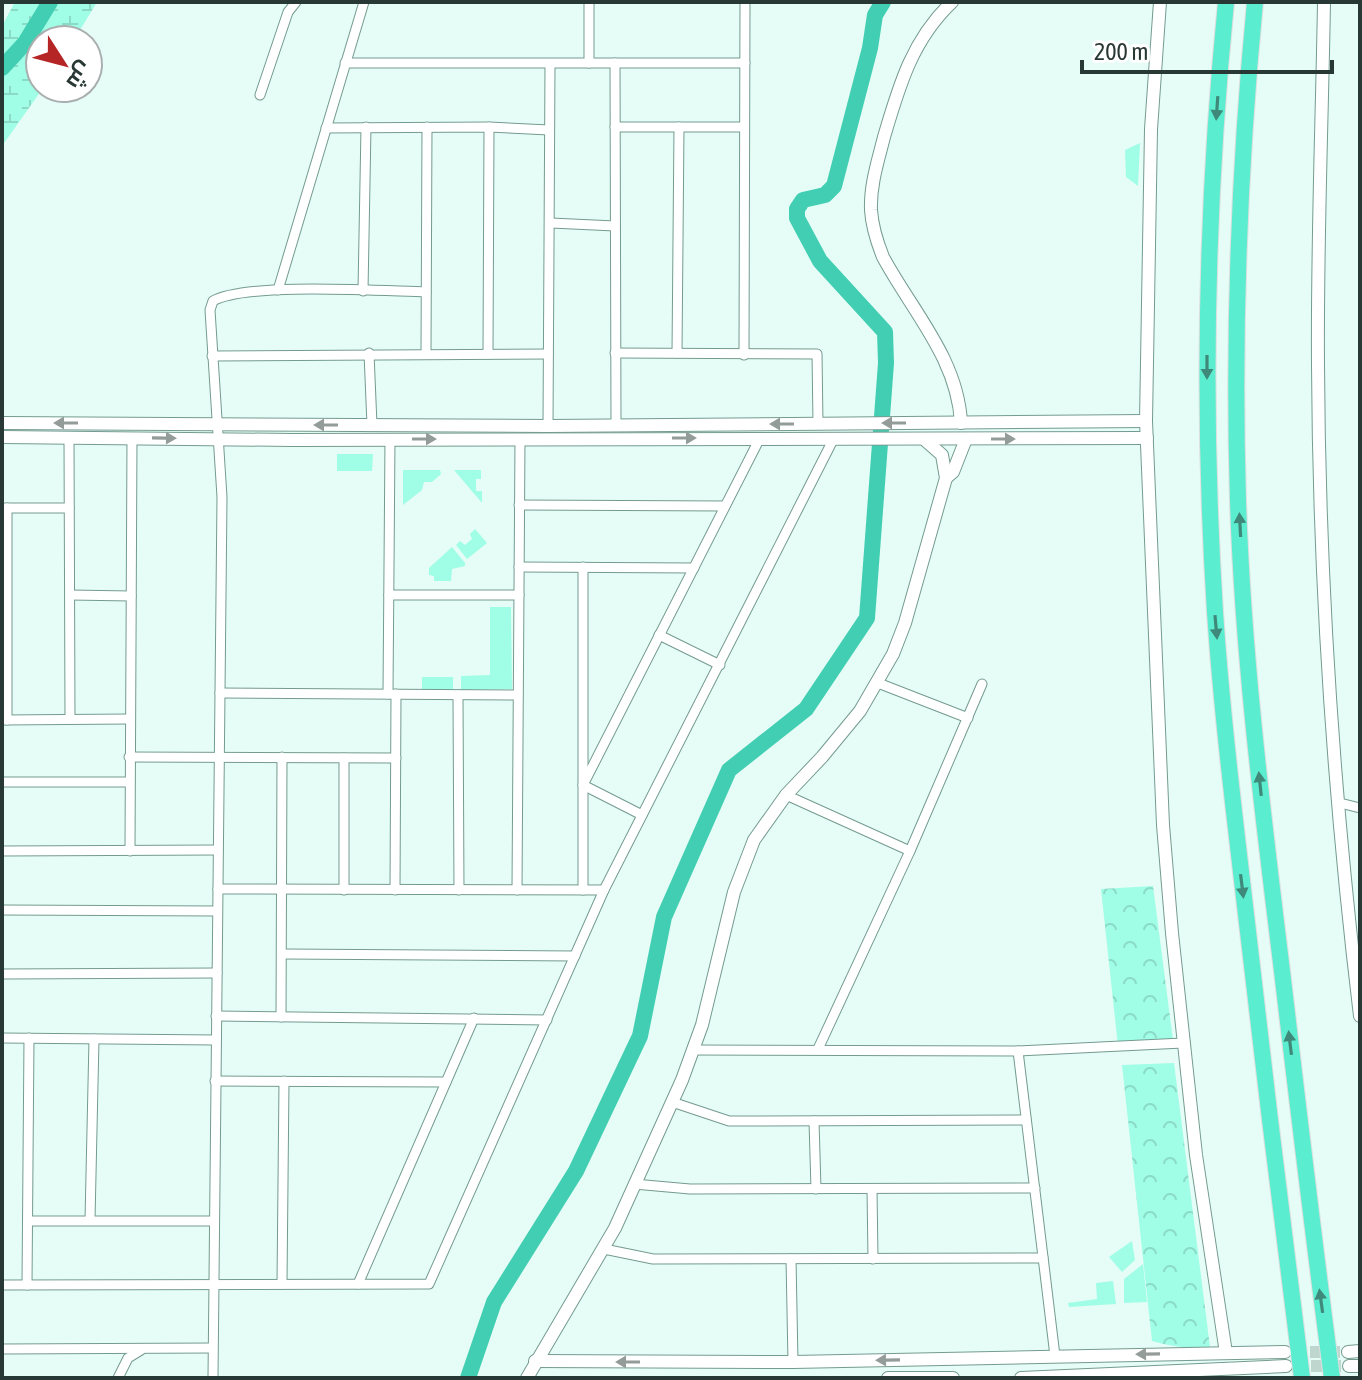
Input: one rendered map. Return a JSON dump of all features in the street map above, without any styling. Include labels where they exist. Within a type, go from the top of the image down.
[{"type":"highway","points":[[1226,2],[1213,155],[1208,267],[1208,456],[1215,614],[1228,770],[1302,1378]]},
{"type":"highway","points":[[1255,2],[1243,151],[1237,307],[1238,489],[1243,600],[1272,892],[1332,1378]]},
{"type":"main road","points":[[952,2],[917,44],[901,80],[873,179],[871,211],[883,257],[945,361],[956,390],[961,423]]},
{"type":"main road","points":[[1160,2],[1151,129],[1146,421],[1163,825],[1196,1155],[1226,1353]]},
{"type":"main road","points":[[1324,2],[1318,207],[1322,547],[1340,803],[1360,1016]]},
{"type":"main road","points":[[2,423],[548,426],[1146,421]]},
{"type":"main road","points":[[833,440],[840,424]]},
{"type":"main road","points":[[2,437],[1147,438]]},
{"type":"main road","points":[[946,478],[953,472],[966,439]]},
{"type":"main road","points":[[527,1378],[604,1249],[694,1050],[742,866],[754,840],[786,795],[839,737],[878,683],[905,623],[946,478],[942,455],[925,440]]},
{"type":"main road","points":[[535,1361],[793,1362],[1285,1352]]},
{"type":"main road","points":[[1017,1358],[1020,1378],[1229,1374],[1286,1366]]},
{"type":"main road","points":[[888,1378],[953,1378]]},
{"type":"street","points":[[260,95],[288,12],[296,2]]},
{"type":"street","points":[[278,290],[364,2]]},
{"type":"street","points":[[589,2],[589,63]]},
{"type":"street","points":[[744,355],[745,2]]},
{"type":"street","points":[[345,63],[745,63]]},
{"type":"street","points":[[615,63],[616,425]]},
{"type":"street","points":[[548,426],[550,64]]},
{"type":"street","points":[[363,291],[366,127]]},
{"type":"street","points":[[426,353],[427,127]]},
{"type":"street","points":[[326,128],[489,127],[549,130]]},
{"type":"street","points":[[488,354],[489,127]]},
{"type":"street","points":[[615,127],[744,127]]},
{"type":"street","points":[[677,353],[679,127]]},
{"type":"street","points":[[551,223],[615,226]]},
{"type":"street","points":[[213,1378],[222,497],[210,310],[213,301],[222,296],[278,290],[426,292]]},
{"type":"street","points":[[369,353],[372,425]]},
{"type":"street","points":[[615,353],[817,354],[818,424]]},
{"type":"street","points":[[212,356],[548,354]]},
{"type":"street","points":[[69,437],[70,719]]},
{"type":"street","points":[[130,851],[132,438]]},
{"type":"street","points":[[583,785],[760,438]]},
{"type":"street","points":[[390,439],[389,595],[396,758],[395,890]]},
{"type":"street","points":[[517,890],[520,439]]},
{"type":"street","points":[[2,1285],[429,1284],[604,890],[833,440]]},
{"type":"street","points":[[519,505],[725,506]]},
{"type":"street","points":[[69,508],[4,508],[5,720],[130,719]]},
{"type":"street","points":[[519,567],[694,568]]},
{"type":"street","points":[[583,567],[583,890]]},
{"type":"street","points":[[70,595],[131,596]]},
{"type":"street","points":[[389,595],[519,595]]},
{"type":"street","points":[[659,635],[720,665]]},
{"type":"street","points":[[878,683],[968,718]]},
{"type":"street","points":[[818,1049],[910,851],[982,684]]},
{"type":"street","points":[[220,693],[518,695]]},
{"type":"street","points":[[458,695],[459,890]]},
{"type":"street","points":[[129,757],[396,758]]},
{"type":"street","points":[[281,1017],[282,757]]},
{"type":"street","points":[[344,758],[344,890]]},
{"type":"street","points":[[2,782],[129,782]]},
{"type":"street","points":[[583,785],[642,815]]},
{"type":"street","points":[[786,795],[910,851]]},
{"type":"street","points":[[1340,803],[1360,808]]},
{"type":"street","points":[[2,851],[218,850]]},
{"type":"street","points":[[218,889],[604,890]]},
{"type":"street","points":[[2,910],[217,911]]},
{"type":"street","points":[[282,954],[575,956]]},
{"type":"street","points":[[2,974],[217,973]]},
{"type":"street","points":[[216,1016],[547,1020]]},
{"type":"street","points":[[358,1284],[474,1018]]},
{"type":"street","points":[[2,1038],[216,1040]]},
{"type":"street","points":[[27,1285],[29,1038]]},
{"type":"street","points":[[90,1220],[94,1039]]},
{"type":"street","points":[[694,1050],[1018,1051],[1183,1043]]},
{"type":"street","points":[[1018,1051],[1055,1356]]},
{"type":"street","points":[[215,1081],[446,1082]]},
{"type":"street","points":[[282,1284],[284,1081]]},
{"type":"street","points":[[672,1102],[729,1121],[1026,1120]]},
{"type":"street","points":[[814,1121],[816,1189]]},
{"type":"street","points":[[634,1184],[690,1189],[1035,1188]]},
{"type":"street","points":[[872,1189],[873,1259]]},
{"type":"street","points":[[28,1221],[214,1221]]},
{"type":"street","points":[[604,1249],[653,1259],[1043,1258]]},
{"type":"street","points":[[791,1259],[793,1362]]},
{"type":"street","points":[[118,1378],[128,1358],[144,1348]]},
{"type":"street","points":[[2,1349],[212,1348]]},
{"type":"green space","points":[[15,2],[97,2],[84,24],[24,24],[24,104],[32,104],[2,146],[2,26]]},
{"type":"green space","points":[[1140,143],[1138,186],[1126,177],[1125,150]]},
{"type":"green space","points":[[337,454],[373,454],[372,471],[337,471]]},
{"type":"green space","points":[[403,470],[440,470],[441,474],[432,482],[424,482],[422,490],[403,505]]},
{"type":"green space","points":[[454,470],[481,470],[481,479],[476,479],[476,491],[482,491],[482,503]]},
{"type":"green space","points":[[475,529],[487,543],[467,559],[456,545],[460,541],[465,545],[472,539],[470,534]]},
{"type":"green space","points":[[452,547],[465,566],[452,569],[451,581],[434,581],[434,576],[429,575],[429,568]]},
{"type":"green space","points":[[490,607],[511,607],[512,689],[461,690],[461,676],[490,675]]},
{"type":"green space","points":[[422,677],[453,677],[453,690],[422,690]]},
{"type":"green space","points":[[1153,886],[1173,1040],[1118,1046],[1101,889]]},
{"type":"green space","points":[[1174,1063],[1210,1347],[1181,1347],[1152,1341],[1122,1065]]},
{"type":"green space","points":[[1132,1241],[1135,1260],[1122,1272],[1109,1257]]},
{"type":"green space","points":[[1143,1264],[1147,1302],[1124,1303],[1124,1279]]},
{"type":"green space","points":[[1113,1281],[1116,1304],[1069,1307],[1068,1303],[1097,1299],[1096,1283]]},
{"type":"waterway","points":[[2,68],[25,43],[50,2]]},
{"type":"waterway","points":[[468,1378],[494,1302],[576,1171],[640,1036],[664,917],[729,770],[806,709],[867,618],[886,363],[885,332],[820,261],[797,218],[797,209],[803,200],[825,195],[834,186],[870,48],[875,15],[883,2]]},
{"type":"tunnel","points":[[1292,1352],[1348,1352]]},
{"type":"tunnel","points":[[1293,1366],[1349,1366]]}]
